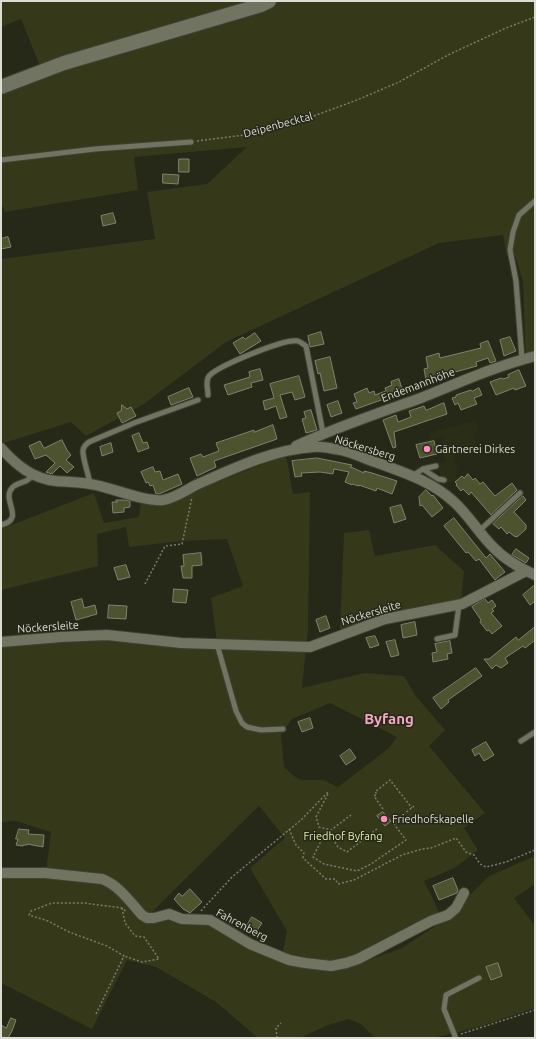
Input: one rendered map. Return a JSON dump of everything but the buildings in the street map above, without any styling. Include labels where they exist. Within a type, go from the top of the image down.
[{"type":"main road","points":[[1,87],[64,63],[261,5],[269,1]]},
{"type":"street","name":"Endemannhöhe","points":[[288,450],[323,433],[522,359],[535,356]]},
{"type":"street","name":"Nöckersberg","points":[[1,448],[14,463],[43,479],[90,484],[153,500],[164,500],[173,497],[227,472],[288,450],[315,447],[341,450],[412,476],[429,483],[443,492],[455,502],[492,546],[530,573]]},
{"type":"street","name":"Nöckersleite","points":[[1,642],[106,635],[181,643],[310,646],[385,619],[459,605],[530,573]]},
{"type":"street","name":"Fahrenberg","points":[[1,873],[45,872],[107,880],[118,888],[142,915],[147,918],[154,918],[168,914],[182,918],[210,920],[244,941],[276,955],[305,964],[325,966],[346,963],[358,959],[431,921],[448,914],[456,908],[464,893]]},
{"type":"lane","points":[[1,160],[88,150],[191,142]]},
{"type":"lane","points":[[522,359],[516,281],[510,250],[513,232],[519,215],[535,201]]},
{"type":"lane","points":[[208,395],[206,382],[208,377],[225,365],[288,341],[299,341],[306,346],[323,433]]},
{"type":"lane","points":[[90,484],[83,456],[85,445],[134,423],[198,400]]},
{"type":"lane","points":[[412,476],[423,469],[436,466]]},
{"type":"lane","points":[[423,469],[438,479],[444,480]]},
{"type":"lane","points":[[1,525],[11,520],[13,514],[9,497],[9,492],[12,487],[34,475]]},
{"type":"lane","points":[[479,531],[520,493]]},
{"type":"lane","points":[[437,639],[455,635],[459,605]]},
{"type":"lane","points":[[217,644],[234,707],[242,723],[247,727],[261,730],[283,729]]},
{"type":"lane","points":[[521,741],[535,732]]},
{"type":"lane","points":[[455,1036],[444,1009],[446,995],[479,978]]},
{"type":"path","name":"Deipenbecktal","points":[[191,142],[252,134],[303,120],[357,100],[399,82],[448,55],[506,28],[535,17]]},
{"type":"path","points":[[145,584],[165,546],[182,544],[194,486]]},
{"type":"path","points":[[327,829],[313,857],[324,864],[357,871],[371,864],[406,840],[394,823],[413,807],[390,780],[376,792],[377,794],[374,796],[383,809]]},
{"type":"path","points":[[201,911],[232,877],[301,820],[329,791],[316,818],[319,827],[331,830],[351,815]]},
{"type":"path","points":[[289,829],[296,845],[304,853],[303,858],[326,879],[335,879],[338,884],[354,880],[402,855],[431,848],[456,838],[466,852],[474,855],[480,864],[486,866],[506,862],[535,850]]},
{"type":"path","points":[[327,829],[338,847],[347,852],[377,829]]},
{"type":"path","points":[[122,908],[125,923],[136,936],[144,937],[159,959],[142,962],[124,956],[106,946],[70,932],[48,921],[29,915],[31,911],[52,903],[84,903],[122,908],[130,915]]},
{"type":"path","points":[[96,1014],[124,956]]},
{"type":"path","points":[[455,1036],[478,1030],[535,1010]]},
{"type":"path","points":[[277,1038],[276,1028],[281,1023]]},
{"type":"shaded area","name":"Gärtnerei Dirkes","points":[[476,420],[479,432],[474,434],[478,450],[455,457],[457,469],[455,481],[445,483],[434,463],[446,461],[442,438],[431,441],[429,433]]},
{"type":"green space","points":[[1,1],[262,1],[42,71],[21,19],[1,27]]},
{"type":"green space","points":[[274,1],[535,1],[535,359],[526,361],[523,282],[515,255],[507,256],[503,235],[439,243],[226,342],[144,404],[86,436],[71,422],[4,443],[1,441],[1,259],[155,239],[147,192],[207,184],[247,147],[134,157],[138,190],[5,212],[1,203],[1,88]]},
{"type":"green space","name":"Friedhof Byfang","points":[[286,455],[293,494],[310,492],[308,629],[302,688],[364,673],[404,676],[415,695],[445,730],[429,746],[485,813],[464,828],[478,850],[455,868],[424,881],[442,918],[343,964],[282,956],[287,931],[250,868],[285,838],[259,806],[148,916],[112,882],[46,871],[51,832],[16,821],[1,822],[1,644],[126,633],[217,642],[211,598],[243,586],[227,539],[182,541],[129,547],[126,527],[97,534],[98,566],[1,590],[1,529],[94,493],[104,523],[139,517],[141,501],[164,505],[192,492]],"holes":[[[330,703],[397,737],[389,748],[338,787],[323,780],[301,780],[284,767],[281,734],[292,719]]]},
{"type":"green space","points":[[369,530],[375,556],[435,545],[464,571],[461,602],[381,615],[340,630],[344,533]]},
{"type":"green space","points":[[535,856],[535,884],[514,898],[533,923],[535,928],[535,1008],[475,1028],[433,1038],[375,1038],[361,1024],[349,1019],[328,1025],[300,1038],[258,1038],[216,1002],[156,967],[127,960],[92,1029],[1,983],[1,922],[3,919],[1,919],[1,875],[102,880],[154,919],[205,920],[259,949],[346,968],[402,948],[446,919],[489,876]]},
{"type":"place","name":"Gärtnerei Dirkes","points":[[427,449]]},
{"type":"place","name":"Friedhofskapelle","points":[[384,819]]},
{"type":"district","name":"Byfang","points":[[389,719]]}]
